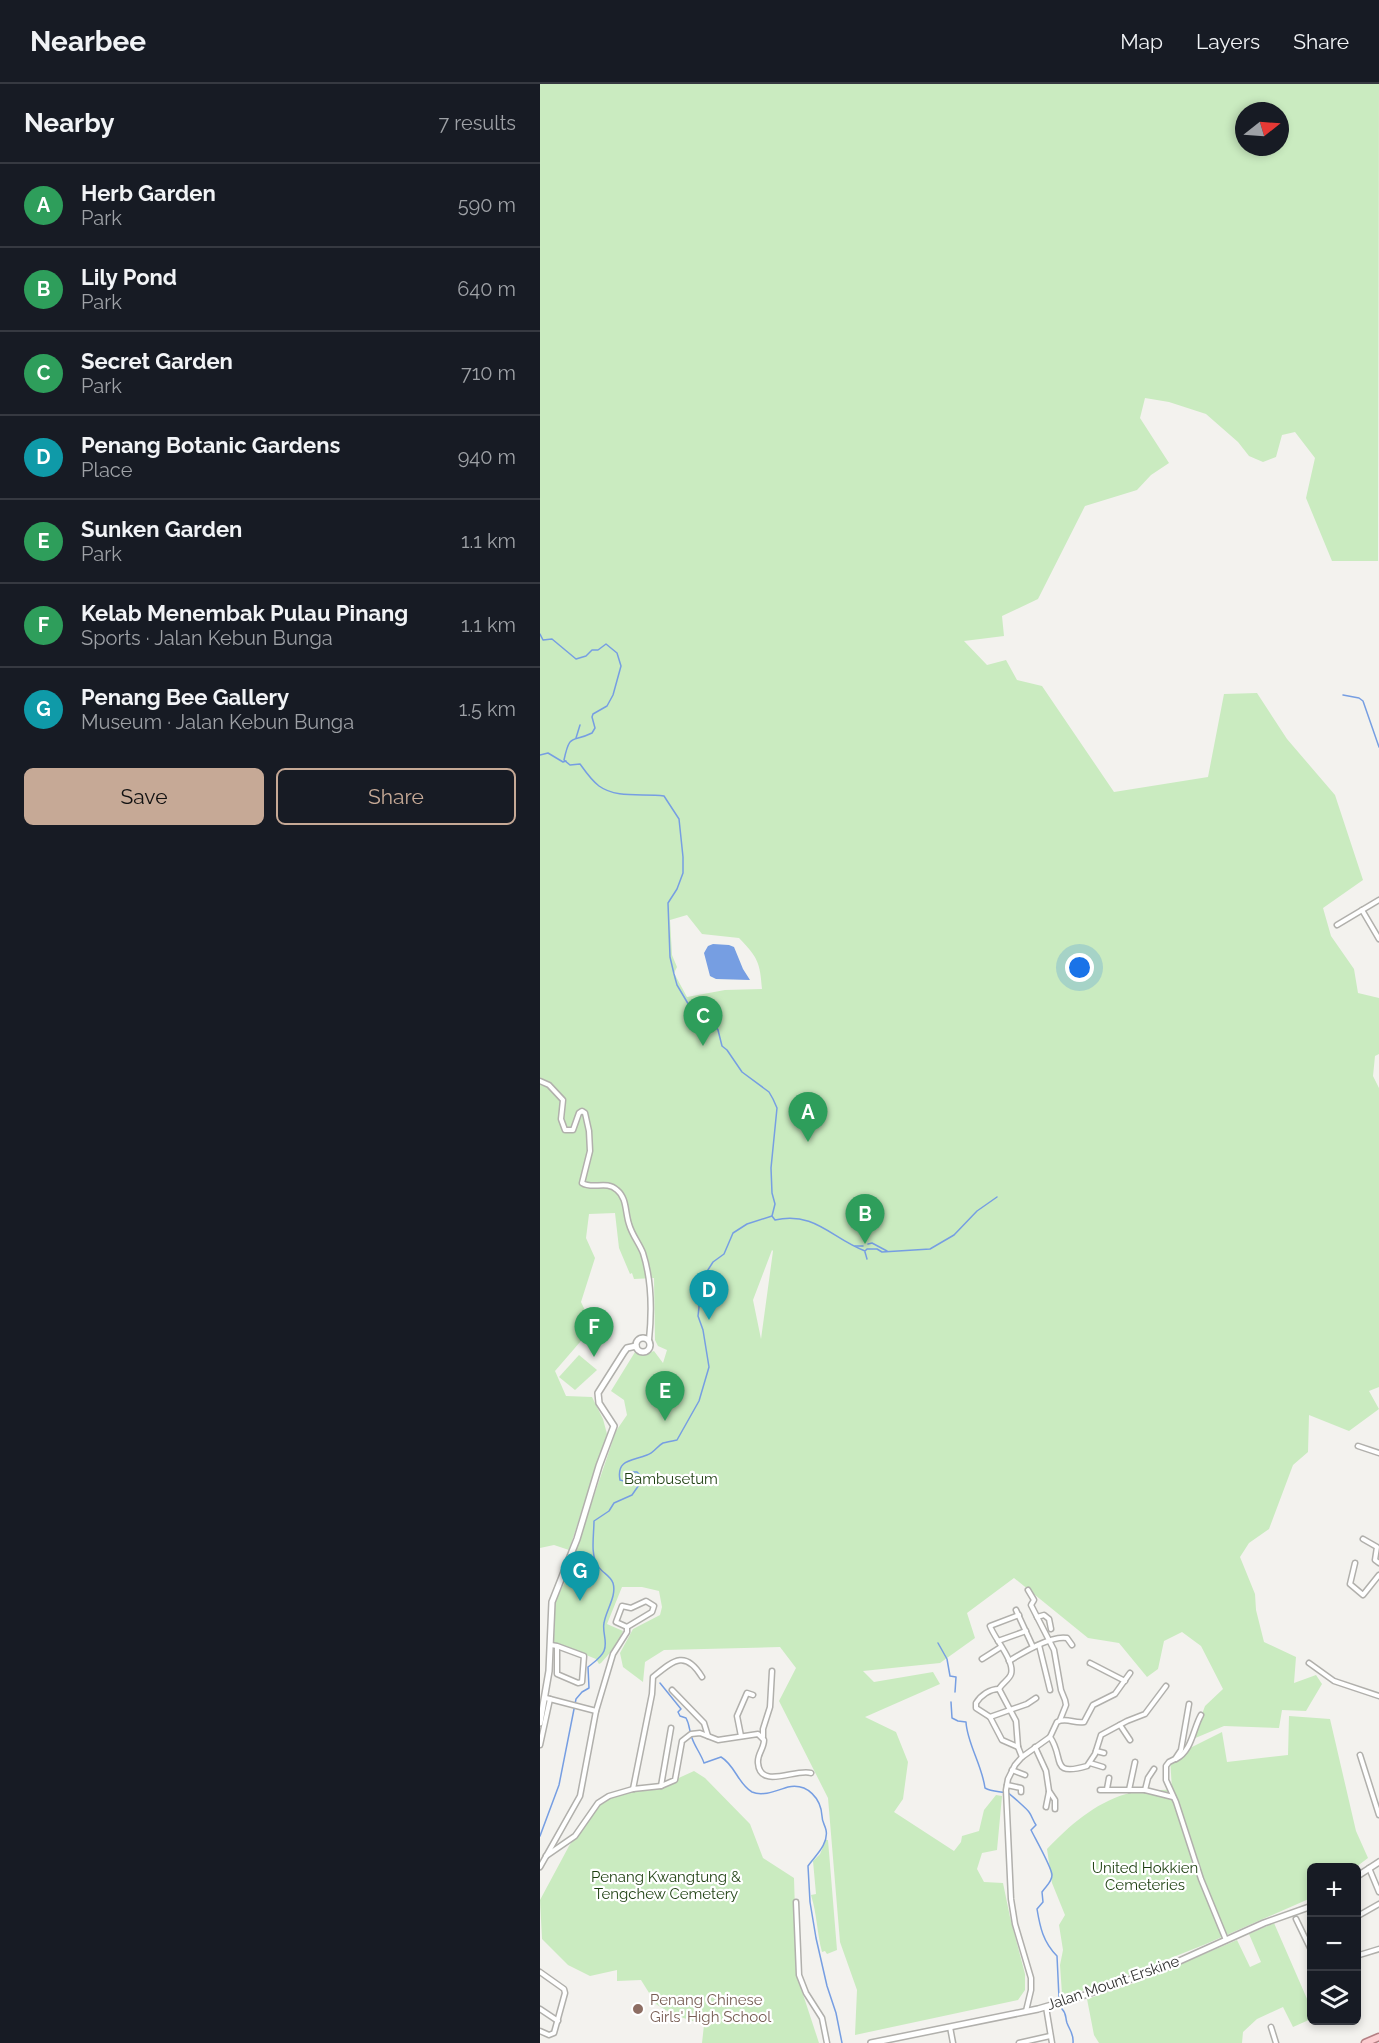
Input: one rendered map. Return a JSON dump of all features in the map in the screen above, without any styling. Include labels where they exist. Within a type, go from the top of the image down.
[{"type":"main road","points":[[640,1338],[649,1340],[651,1345],[647,1351],[640,1352],[636,1346],[640,1338]]},
{"type":"main road","points":[[540,1723],[548,1699],[550,1614],[555,1592],[577,1539],[599,1466],[614,1426],[597,1398],[627,1348],[636,1346]]},
{"type":"main road","points":[[1361,1873],[1379,1862]]},
{"type":"main road","name":"Jalan Mount Erskine","points":[[871,2043],[885,2042],[1046,2007],[1143,1975],[1307,1908]]},
{"type":"main road","points":[[1365,2043],[1379,2037]]},
{"type":"street","points":[[1337,924],[1379,900]]},
{"type":"street","points":[[1362,910],[1379,939]]},
{"type":"street","points":[[540,1081],[554,1089],[562,1100],[561,1119],[565,1130],[573,1130],[579,1113],[582,1111],[585,1113],[590,1131],[590,1151],[582,1183],[587,1186],[611,1185],[619,1191],[624,1200],[628,1222],[650,1274],[649,1340]]},
{"type":"street","points":[[1358,1446],[1379,1453]]},
{"type":"street","points":[[1363,1539],[1377,1547],[1375,1560],[1379,1563]]},
{"type":"street","points":[[1354,1563],[1350,1584],[1364,1595],[1379,1575]]},
{"type":"street","points":[[1026,2011],[1031,1978],[1015,1924],[1011,1899],[1006,1788],[1012,1770],[1022,1756],[1050,1737],[1066,1706],[1060,1689],[1054,1650],[1030,1605],[1033,1598],[1028,1590]]},
{"type":"street","points":[[646,1601],[652,1604],[654,1609],[652,1612],[627,1627],[616,1622],[621,1607],[631,1608],[646,1601]]},
{"type":"street","points":[[1016,1610],[1032,1647]]},
{"type":"street","points":[[1037,1617],[1044,1614],[1051,1629]]},
{"type":"street","points":[[999,1689],[1011,1674],[1009,1661],[990,1629],[990,1625],[1019,1615]]},
{"type":"street","points":[[540,1867],[580,1796],[596,1711],[613,1654],[627,1632],[627,1627]]},
{"type":"street","points":[[998,1641],[1026,1631]]},
{"type":"street","points":[[1009,1661],[1032,1647],[1064,1637],[1072,1645]]},
{"type":"street","points":[[550,1645],[557,1646],[583,1655],[582,1682],[578,1683],[556,1673],[557,1646]]},
{"type":"street","points":[[1039,1646],[1050,1690]]},
{"type":"street","points":[[982,1659],[1001,1647]]},
{"type":"street","points":[[633,1789],[652,1694],[653,1677],[674,1661],[684,1660],[695,1665],[702,1677]]},
{"type":"street","points":[[1090,1663],[1125,1680]]},
{"type":"street","points":[[1309,1663],[1334,1681],[1379,1696]]},
{"type":"street","points":[[772,1671],[770,1707],[763,1729],[764,1747],[758,1760],[759,1767],[762,1773],[774,1777],[801,1772],[811,1773]]},
{"type":"street","points":[[1060,1720],[1084,1722],[1093,1705],[1115,1694],[1130,1672]]},
{"type":"street","points":[[1050,1737],[1063,1768],[1074,1770],[1090,1763],[1101,1735],[1145,1714],[1166,1686]]},
{"type":"street","points":[[999,1689],[992,1689],[976,1702],[977,1710],[990,1717],[1002,1740],[1018,1747]]},
{"type":"street","points":[[999,1689],[1016,1721],[1018,1747],[1022,1756]]},
{"type":"street","points":[[672,1690],[683,1704],[704,1723],[708,1737]]},
{"type":"street","points":[[741,1736],[736,1716],[747,1693],[753,1695]]},
{"type":"street","points":[[990,1717],[1036,1698]]},
{"type":"street","points":[[540,1745],[548,1699],[596,1711]]},
{"type":"street","points":[[1175,1759],[1180,1750],[1189,1704]]},
{"type":"street","points":[[1201,1714],[1189,1748],[1166,1766],[1166,1780],[1201,1879],[1226,1940]]},
{"type":"street","points":[[1120,1725],[1130,1740]]},
{"type":"street","points":[[661,1786],[671,1728]]},
{"type":"street","points":[[546,1856],[575,1836],[598,1803],[609,1796],[633,1789],[661,1786],[675,1780],[682,1741],[692,1733],[718,1740],[758,1734],[763,1729]]},
{"type":"street","points":[[758,1734],[763,1738]]},
{"type":"street","points":[[1035,1747],[1046,1771],[1049,1791],[1046,1807]]},
{"type":"street","points":[[1096,1751],[1104,1753]]},
{"type":"street","points":[[1360,1755],[1379,1815]]},
{"type":"street","points":[[1129,1790],[1136,1762]]},
{"type":"street","points":[[1090,1763],[1103,1767]]},
{"type":"street","points":[[1145,1790],[1148,1778],[1154,1769]]},
{"type":"street","points":[[1012,1770],[1025,1775]]},
{"type":"street","points":[[1107,1789],[1109,1778]]},
{"type":"street","points":[[1006,1788],[1021,1788],[1021,1792]]},
{"type":"street","points":[[1100,1790],[1145,1790],[1163,1793],[1174,1798]]},
{"type":"street","points":[[1049,1791],[1054,1796],[1055,1809]]},
{"type":"street","points":[[1369,1868],[1379,1892]]},
{"type":"street","points":[[796,1902],[799,1975],[806,1993],[822,2018],[827,2043]]},
{"type":"street","points":[[1361,1914],[1379,1904]]},
{"type":"street","points":[[1296,1919],[1307,1937]]},
{"type":"street","points":[[1361,1954],[1379,1949]]},
{"type":"street","points":[[540,1972],[565,1991],[552,2035],[546,2035],[540,2031]]},
{"type":"street","points":[[1046,2007],[1052,2043]]},
{"type":"street","points":[[540,2009],[558,2021]]},
{"type":"street","points":[[1271,2027],[1276,2043]]},
{"type":"street","points":[[950,2028],[953,2043]]},
{"type":"street","points":[[1019,2043],[1050,2037]]},
{"type":"green space","name":"Bambusetum","points":[[540,84],[1379,84],[1378,561],[1332,561],[1306,498],[1315,458],[1295,432],[1282,435],[1276,457],[1263,462],[1249,456],[1238,442],[1206,414],[1169,402],[1145,398],[1140,418],[1169,463],[1151,475],[1137,490],[1085,506],[1038,599],[1002,616],[1004,636],[964,641],[987,665],[1006,660],[1017,680],[1042,686],[1114,792],[1208,777],[1224,694],[1257,693],[1287,739],[1335,795],[1363,880],[1323,908],[1331,936],[1354,969],[1358,993],[1379,998],[1379,1054],[1375,1056],[1373,1076],[1379,1088],[1379,1387],[1369,1391],[1379,1409],[1349,1431],[1309,1415],[1308,1452],[1293,1465],[1269,1529],[1249,1543],[1240,1557],[1255,1594],[1256,1610],[1264,1642],[1296,1657],[1294,1683],[1316,1675],[1322,1684],[1306,1711],[1282,1710],[1279,1728],[1224,1726],[1193,1739],[1205,1706],[1223,1689],[1201,1646],[1182,1632],[1164,1641],[1158,1669],[1147,1677],[1119,1643],[1088,1638],[1014,1578],[967,1613],[975,1638],[940,1663],[863,1671],[874,1682],[933,1672],[940,1684],[865,1717],[896,1732],[908,1762],[903,1799],[894,1812],[954,1851],[961,1842],[962,1836],[979,1831],[984,1810],[996,1795],[1002,1796],[997,1850],[982,1853],[977,1869],[984,1882],[1003,1883],[1025,1974],[1025,1990],[1018,2000],[855,2035],[857,1990],[840,1942],[828,1798],[779,1701],[796,1668],[780,1647],[664,1650],[645,1662],[643,1682],[623,1667],[620,1653],[633,1629],[660,1615],[662,1607],[659,1591],[642,1587],[622,1587],[607,1624],[623,1631],[616,1646],[601,1663],[554,1642],[555,1601],[564,1584],[616,1431],[627,1415],[624,1400],[611,1391],[635,1352],[643,1355],[654,1351],[663,1363],[667,1350],[658,1346],[655,1340],[654,1278],[634,1279],[632,1273],[630,1274],[619,1248],[615,1213],[589,1214],[586,1238],[595,1258],[581,1302],[593,1327],[555,1371],[566,1396],[592,1397],[603,1419],[607,1434],[569,1550],[554,1545],[540,1548]],"holes":[[[687,915],[702,934],[739,938],[757,961],[762,989],[725,990],[687,997],[674,973],[677,967],[672,955],[670,920]],[[773,1251],[761,1339],[753,1300]]]},
{"type":"green space","points":[[579,1355],[597,1370],[575,1390],[559,1377]]},
{"type":"green space","name":"United Hokkien Cemeteries","points":[[1289,1716],[1330,1719],[1356,1831],[1368,1858],[1361,1863],[1307,1863],[1307,1900],[1206,1944],[1093,1989],[1062,1994],[1060,1965],[1063,1950],[1059,1925],[1065,1915],[1052,1883],[1047,1849],[1073,1824],[1104,1803],[1131,1793],[1172,1789],[1170,1758],[1222,1732],[1227,1762],[1288,1755]]},
{"type":"green space","name":"Penang Kwangtung & Tengchew Cemetery","points":[[694,1771],[705,1778],[750,1824],[763,1858],[794,1878],[797,1976],[819,2043],[702,2043],[704,2025],[672,2014],[656,2004],[641,1980],[617,1981],[617,1970],[590,1976],[568,1965],[542,1939],[540,1900],[569,1846],[595,1808],[607,1796],[629,1789],[659,1787]]},
{"type":"green space","points":[[828,1840],[837,1950],[827,1954],[825,1951],[822,1952],[811,1895],[816,1894],[813,1861],[820,1854]]},
{"type":"green space","points":[[1274,1923],[1307,1999],[1307,2021],[1293,2027],[1283,2007],[1257,2019],[1243,2032],[1242,2043],[1099,2043],[1094,2035],[1087,1999],[1143,1980],[1237,1940],[1250,1967],[1261,1962],[1249,1934]]},
{"type":"water","points":[[713,944],[734,947],[750,980],[716,979],[710,976],[704,953],[708,946]]},
{"type":"waterway","points":[[540,634],[543,640],[552,639],[576,659],[606,644],[617,653],[621,666],[613,695],[607,706],[593,714],[595,728],[592,733],[570,742],[564,760],[570,765],[580,764],[599,786],[614,793],[664,796],[679,819],[683,873],[668,903],[670,957],[677,985],[690,1007],[712,1020],[718,1030],[722,1046],[742,1072],[769,1092],[777,1108],[771,1168],[775,1204],[772,1216],[747,1224],[733,1233],[724,1254],[713,1262],[697,1287],[698,1316],[703,1330],[709,1367],[699,1401],[677,1440],[663,1443],[649,1454],[623,1464],[619,1473],[620,1480],[624,1481],[626,1472],[637,1472],[641,1476],[641,1482],[632,1495],[614,1503],[609,1511],[594,1521],[593,1551],[596,1561],[612,1580],[614,1588],[604,1623],[605,1648],[601,1656],[588,1667],[589,1688],[576,1699],[559,1785],[540,1836]]},
{"type":"waterway","points":[[1343,695],[1363,701],[1379,747]]},
{"type":"waterway","points":[[576,738],[580,725]]},
{"type":"waterway","points":[[540,755],[548,753],[563,762],[566,761]]},
{"type":"waterway","points":[[772,1216],[775,1220],[789,1218],[812,1223],[865,1251],[867,1249],[877,1249],[882,1252],[930,1249],[954,1235],[977,1211],[997,1197]]},
{"type":"waterway","points":[[868,1244],[872,1243],[887,1251]]},
{"type":"waterway","points":[[855,1246],[863,1246]]},
{"type":"waterway","points":[[865,1252],[867,1259]]},
{"type":"waterway","points":[[938,1643],[947,1659],[950,1676],[956,1677],[955,1692]]},
{"type":"waterway","points":[[660,1683],[681,1709],[678,1712],[680,1716],[686,1718],[693,1741],[704,1763],[721,1757],[726,1760],[747,1789],[752,1792],[766,1793],[795,1786],[802,1787],[816,1798],[826,1835],[821,1850],[808,1866],[810,1902],[816,1938],[842,2043]]},
{"type":"waterway","points":[[951,1702],[952,1718],[966,1722],[985,1788],[1008,1793],[1028,1810],[1036,1825],[1031,1830],[1052,1875],[1050,1882],[1042,1892],[1043,1902],[1037,1909],[1043,1934],[1057,1956],[1059,1998]]},
{"type":"waterway","points":[[1062,2009],[1073,2043]]},
{"type":"place","name":"Secret Garden","points":[[703,1046]]},
{"type":"place","name":"Herb Garden","points":[[808,1142]]},
{"type":"place","name":"Lily Pond","points":[[865,1244]]},
{"type":"place","name":"Penang Botanic Gardens","points":[[709,1320]]},
{"type":"place","name":"Kelab Menembak Pulau Pinang","points":[[594,1357]]},
{"type":"place","name":"Sunken Garden","points":[[665,1421]]},
{"type":"place","name":"Penang Bee Gallery","points":[[580,1601]]},
{"type":"place","name":"Penang Chinese Girls' High School","points":[[638,2009]]}]
